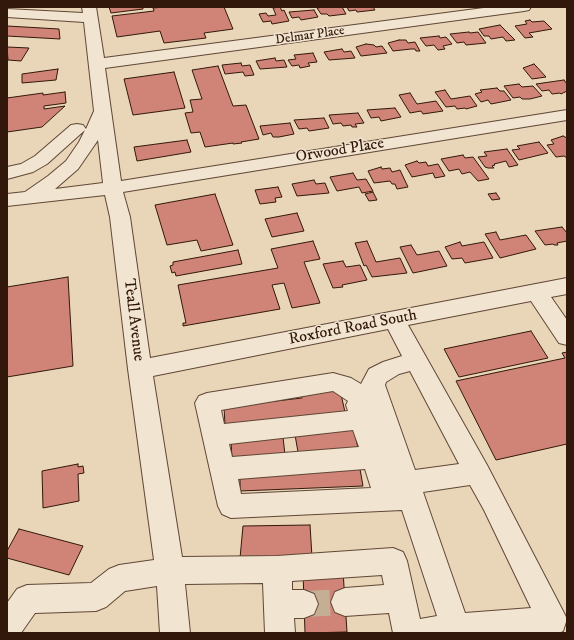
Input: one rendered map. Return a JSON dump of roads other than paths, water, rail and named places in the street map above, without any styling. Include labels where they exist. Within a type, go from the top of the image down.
[{"type":"street","name":"Delmar Place","points":[[96,64],[524,7]]},
{"type":"street","name":"Teall Avenue","points":[[90,12],[113,188],[120,217],[140,369],[170,571],[175,633]]},
{"type":"street","points":[[7,13],[90,12]]},
{"type":"street","points":[[7,173],[27,168],[41,160],[85,130],[103,110]]},
{"type":"street","name":"Orwood Place","points":[[7,200],[113,188],[567,114]]},
{"type":"street","points":[[28,197],[55,180],[72,165],[88,142],[85,130]]},
{"type":"street","name":"Roxford Road South","points":[[140,369],[567,286]]},
{"type":"street","points":[[536,292],[567,337]]},
{"type":"street","points":[[394,320],[560,620],[497,629],[456,628],[421,633]]},
{"type":"street","points":[[402,494],[374,457],[363,419],[365,394],[373,385],[377,376],[391,368],[416,360]]},
{"type":"street","points":[[456,628],[402,494],[365,394],[333,382],[207,403],[231,506],[402,494],[478,473]]},
{"type":"street","points":[[214,435],[363,419]]},
{"type":"street","points":[[222,470],[374,457]]},
{"type":"street","points":[[7,628],[27,599],[96,597],[119,580],[170,571],[277,569],[393,561],[408,633]]},
{"type":"street","points":[[277,569],[291,605],[280,633]]},
{"type":"street","points":[[345,602],[400,598]]},
{"type":"tunnel","points":[[304,604],[345,602]]}]
